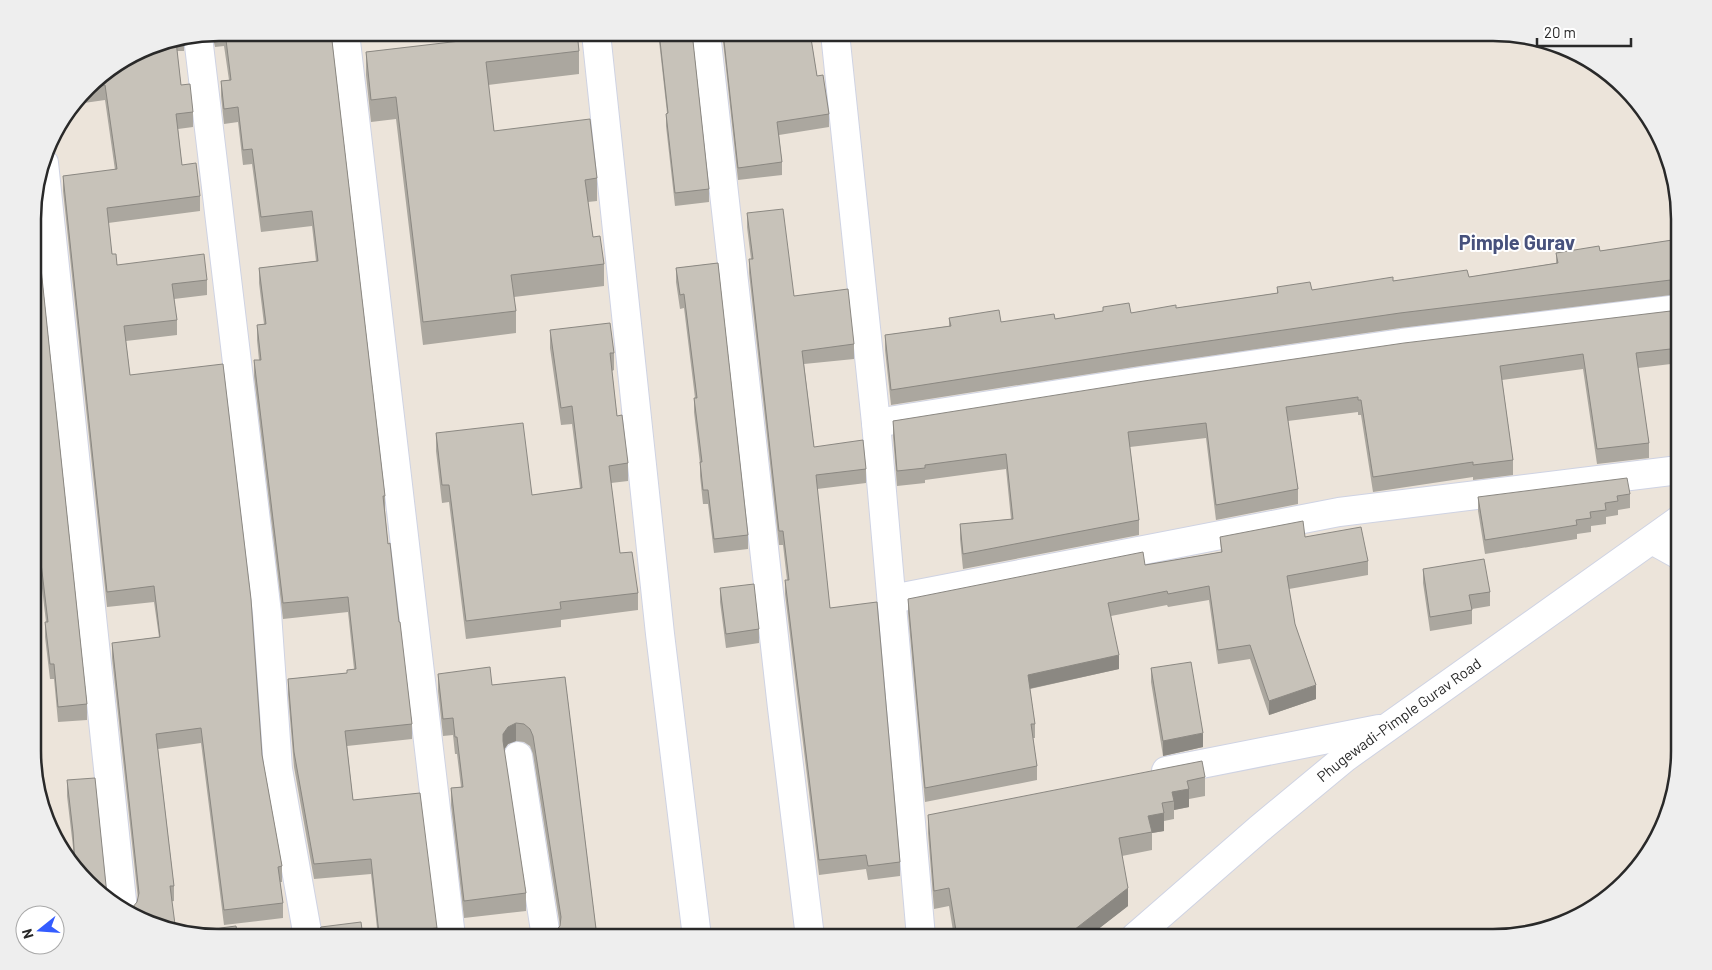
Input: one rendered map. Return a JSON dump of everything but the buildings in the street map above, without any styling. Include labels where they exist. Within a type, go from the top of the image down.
[{"type":"street","points":[[346,41],[450,929]]},
{"type":"street","points":[[597,41],[659,624],[696,929]]},
{"type":"street","points":[[707,41],[782,708],[809,929]]},
{"type":"street","points":[[836,41],[876,423],[920,929]]},
{"type":"street","points":[[199,43],[267,613],[278,768],[306,929]]},
{"type":"street","points":[[46,180],[122,900]]},
{"type":"street","points":[[876,423],[1152,379],[1402,343],[1670,310]]},
{"type":"street","points":[[892,599],[1339,512],[1670,471]]},
{"type":"street","name":"Phugewadi-Pimple Gurav Road","points":[[1144,929],[1346,757],[1671,526]]},
{"type":"street","points":[[1652,540],[1671,550]]},
{"type":"street","points":[[1144,775],[1389,727]]},
{"type":"street","points":[[518,756],[545,929]]},
{"type":"street","points":[[910,821],[939,815]]},
{"type":"district","name":"Pimple Gurav","points":[[1517,243]]}]
